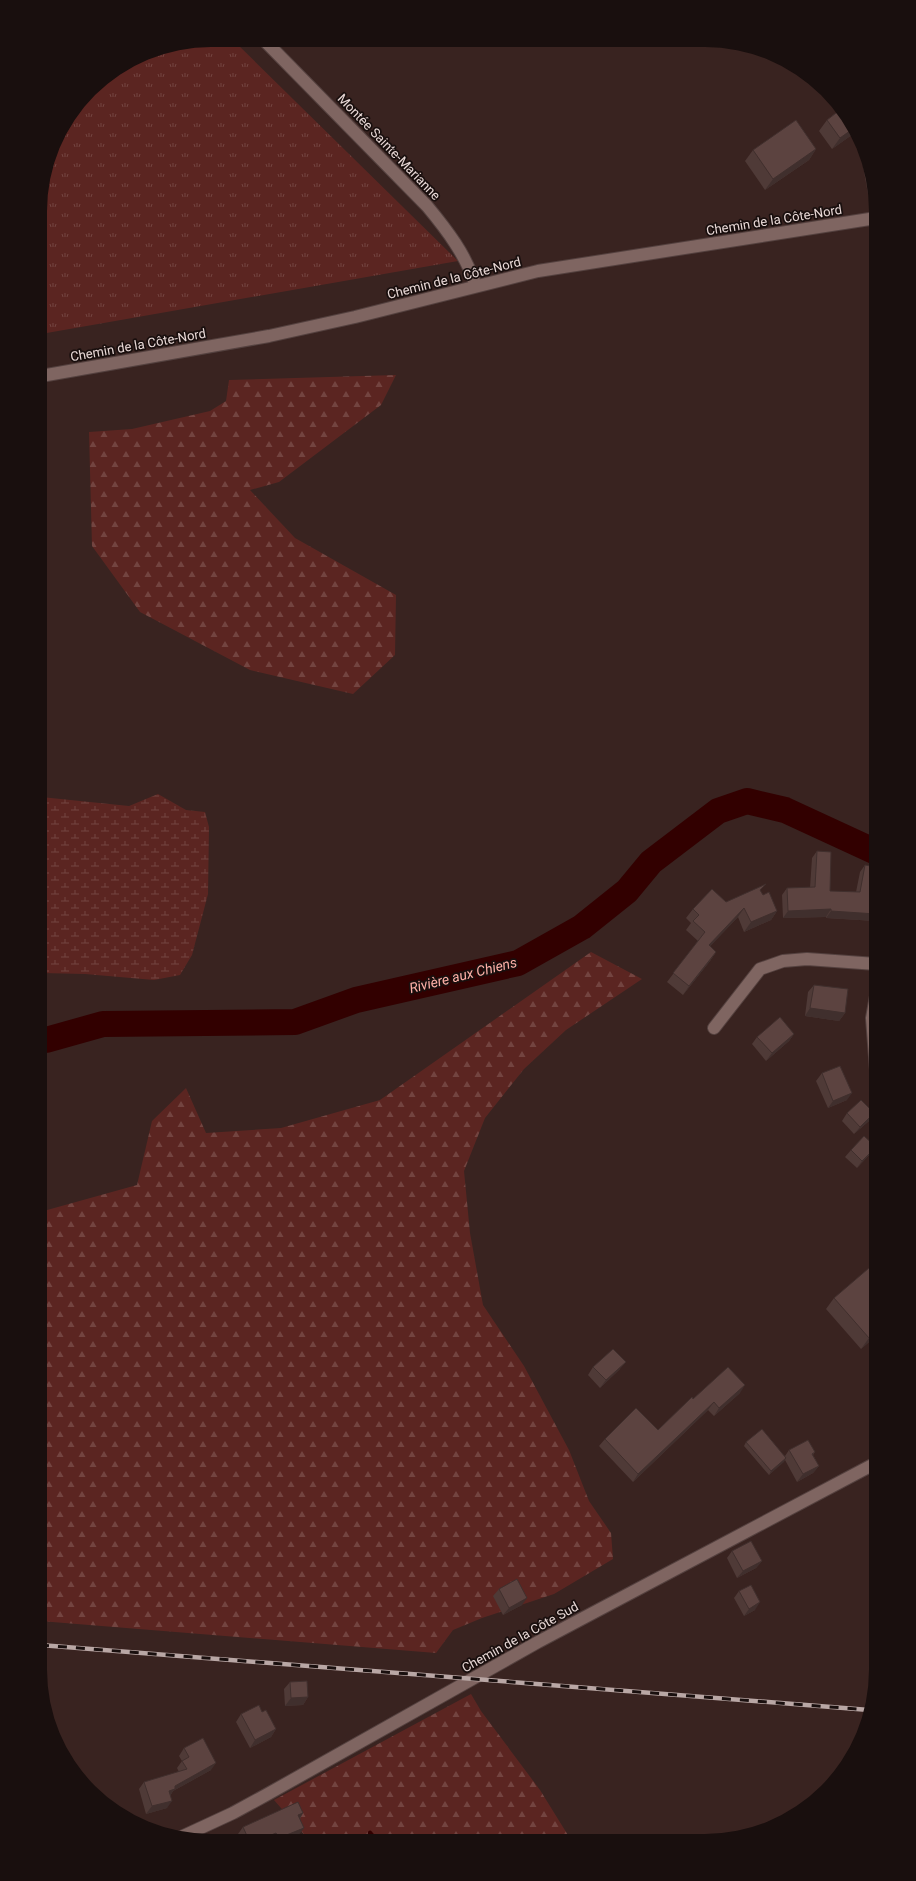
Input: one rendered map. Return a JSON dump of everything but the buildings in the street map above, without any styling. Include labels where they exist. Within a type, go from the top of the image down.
[{"type":"street","name":"Montée Sainte-Marianne","points":[[271,47],[427,206],[444,226],[461,251],[476,286]]},
{"type":"street","name":"Chemin de la Côte-Nord","points":[[47,375],[277,334],[363,315],[519,275],[869,219]]},
{"type":"street","points":[[714,1028],[760,969],[783,961],[807,959],[869,963]]},
{"type":"street","name":"Chemin de la Côte Sud","points":[[190,1833],[250,1804],[538,1642],[869,1467]]},
{"type":"green space","points":[[240,47],[458,261],[47,333],[48,190],[56,159],[69,129],[81,111],[95,95],[111,81],[129,69],[148,60],[190,48]]},
{"type":"green space","points":[[396,375],[381,405],[279,482],[250,490],[295,538],[396,595],[395,655],[353,694],[250,670],[140,612],[92,546],[89,432],[132,429],[210,411],[226,401],[229,380]]},
{"type":"green space","points":[[158,794],[186,810],[205,812],[209,827],[208,894],[192,955],[180,975],[154,980],[85,974],[47,973],[47,798],[129,806]]},
{"type":"green space","points":[[591,952],[642,979],[566,1030],[524,1069],[485,1118],[464,1171],[470,1233],[483,1305],[524,1366],[569,1450],[589,1501],[611,1533],[613,1559],[554,1594],[482,1618],[453,1630],[436,1653],[47,1622],[47,1210],[137,1185],[152,1121],[186,1088],[206,1133],[281,1128],[380,1100]]},
{"type":"green space","points":[[471,1694],[481,1711],[540,1790],[567,1834],[304,1834],[274,1800]]},
{"type":"waterway","name":"Rivière aux Chiens","points":[[47,1040],[103,1024],[295,1022],[356,1000],[518,963],[582,927],[627,891],[651,862],[718,811],[747,801],[785,810],[869,849]]},
{"type":"railway","points":[[47,1646],[864,1710]]}]
